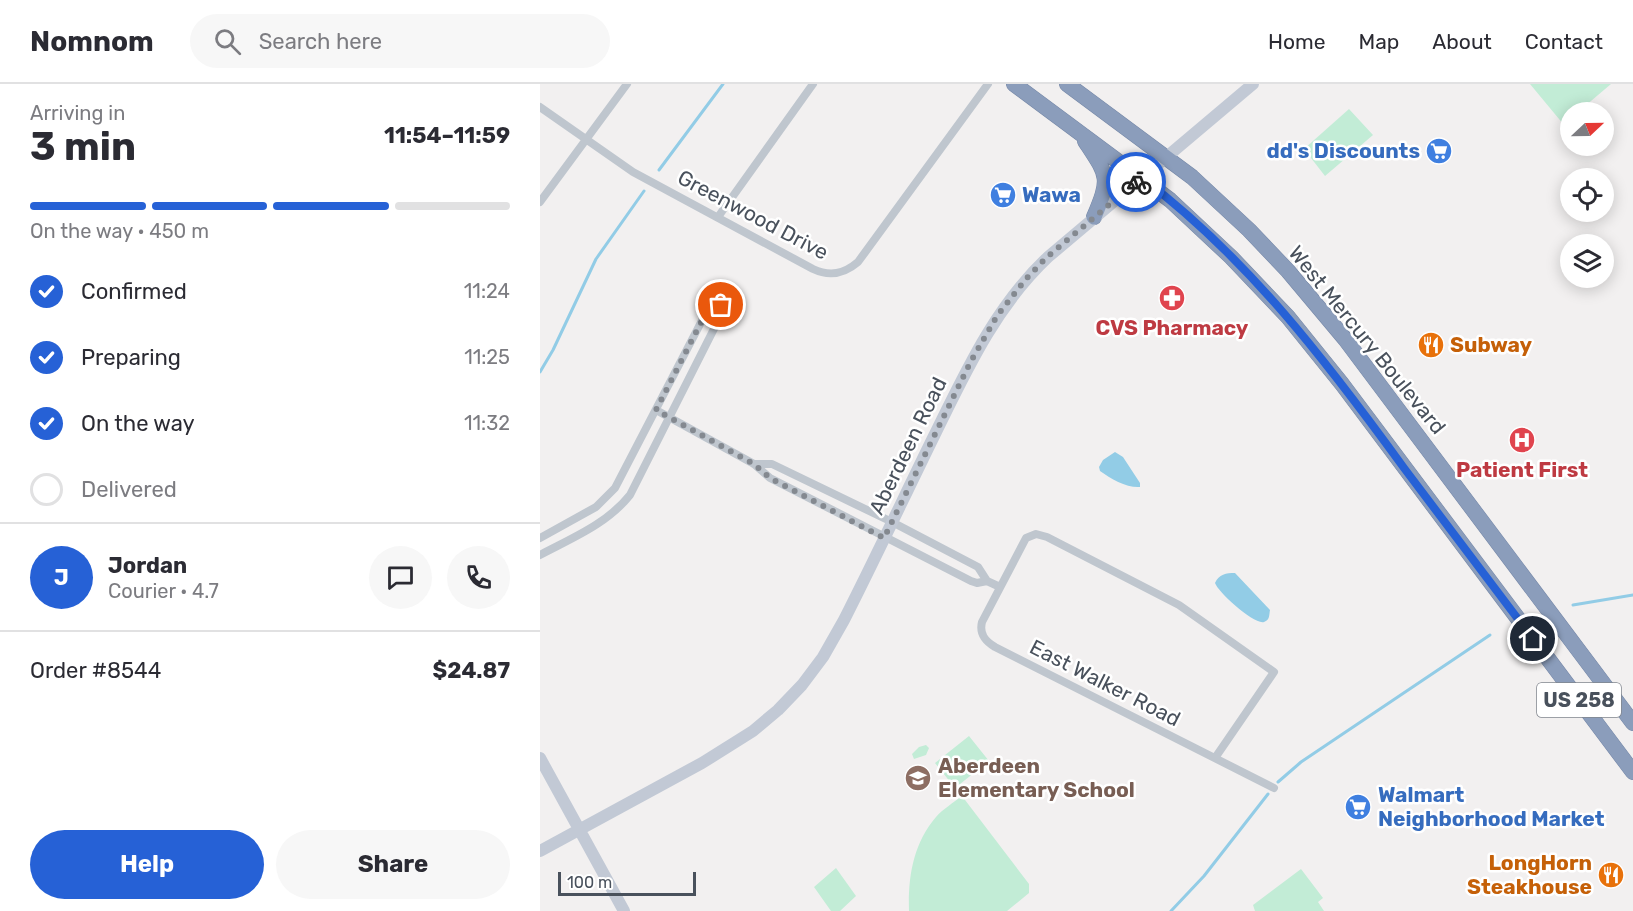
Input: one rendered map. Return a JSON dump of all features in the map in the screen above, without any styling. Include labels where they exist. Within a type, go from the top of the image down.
[{"type":"highway","name":"US 258","points":[[1014,84],[1170,200],[1224,249],[1261,287],[1342,384],[1633,772]]},
{"type":"highway","name":"West Mercury Boulevard","points":[[1067,84],[1192,177],[1250,230],[1322,309],[1633,723]]},
{"type":"highway","points":[[1078,131],[1100,164],[1106,178],[1104,195],[1095,217]]},
{"type":"main road","name":"Aberdeen Road","points":[[540,851],[732,746],[778,710],[802,685],[830,645],[971,361],[997,316],[1035,269],[1253,84]]},
{"type":"main road","points":[[540,758],[624,911]]},
{"type":"street","points":[[540,202],[627,84]]},
{"type":"street","points":[[718,217],[813,84]]},
{"type":"street","name":"Greenwood Drive","points":[[540,107],[633,172],[819,272],[832,274],[846,271],[862,256],[988,84]]},
{"type":"street","points":[[540,538],[608,498],[710,305],[719,303],[722,313],[630,495],[606,519],[540,555]]},
{"type":"street","points":[[656,410],[754,464],[770,478],[884,538],[970,581],[977,583],[987,580]]},
{"type":"street","points":[[754,464],[772,464],[892,522],[978,567],[987,580],[999,587]]},
{"type":"street","name":"East Walker Road","points":[[1215,758],[1274,672],[1203,621],[1160,594],[1044,536],[1032,535],[1024,541],[981,626],[983,636],[988,643],[1274,788]]},
{"type":"green space","points":[[1530,84],[1611,84],[1590,102],[1560,102],[1560,120]]},
{"type":"green space","points":[[1349,109],[1373,135],[1325,176],[1304,149]]},
{"type":"green space","points":[[969,736],[989,761],[955,788],[935,763]]},
{"type":"green space","points":[[926,745],[929,748],[926,755],[914,759],[912,754],[919,747]]},
{"type":"green space","points":[[962,796],[1029,884],[1029,893],[1007,911],[909,911],[911,873],[922,838],[939,814]]},
{"type":"green space","points":[[836,868],[856,896],[840,911],[831,911],[814,887]]},
{"type":"green space","points":[[1301,869],[1323,898],[1318,902],[1324,911],[1255,911],[1253,905]]},
{"type":"water","points":[[1115,452],[1123,457],[1140,483],[1140,487],[1119,482],[1100,471],[1099,467],[1103,460]]},
{"type":"water","points":[[1235,573],[1270,610],[1266,621],[1259,622],[1245,613],[1229,600],[1215,583],[1221,576]]},
{"type":"waterway","points":[[659,170],[723,84]]},
{"type":"waterway","points":[[540,372],[553,350],[596,259],[644,191]]},
{"type":"waterway","points":[[1573,605],[1633,595]]},
{"type":"waterway","points":[[1278,782],[1301,762],[1490,635]]},
{"type":"waterway","points":[[1171,911],[1204,876],[1268,794]]},
{"type":"way so far","points":[[721,305],[716,302],[710,305],[656,410],[754,464],[770,478],[884,538],[971,361],[997,316],[1046,258],[1136,182]]},
{"type":"place","name":"dd's Discounts","points":[[1439,151]]},
{"type":"place","name":"Wawa","points":[[1003,195]]},
{"type":"place","name":"CVS Pharmacy","points":[[1172,298]]},
{"type":"place","name":"Subway","points":[[1431,345]]},
{"type":"place","name":"Patient First","points":[[1522,440]]},
{"type":"place","name":"Aberdeen Elementary School","points":[[918,778]]},
{"type":"place","name":"Walmart Neighborhood Market","points":[[1358,807]]},
{"type":"place","name":"LongHorn Steakhouse","points":[[1611,875]]},
{"type":"route","points":[[1136,182],[1142,178],[1185,213],[1253,279],[1288,317],[1342,384],[1533,639]]}]
